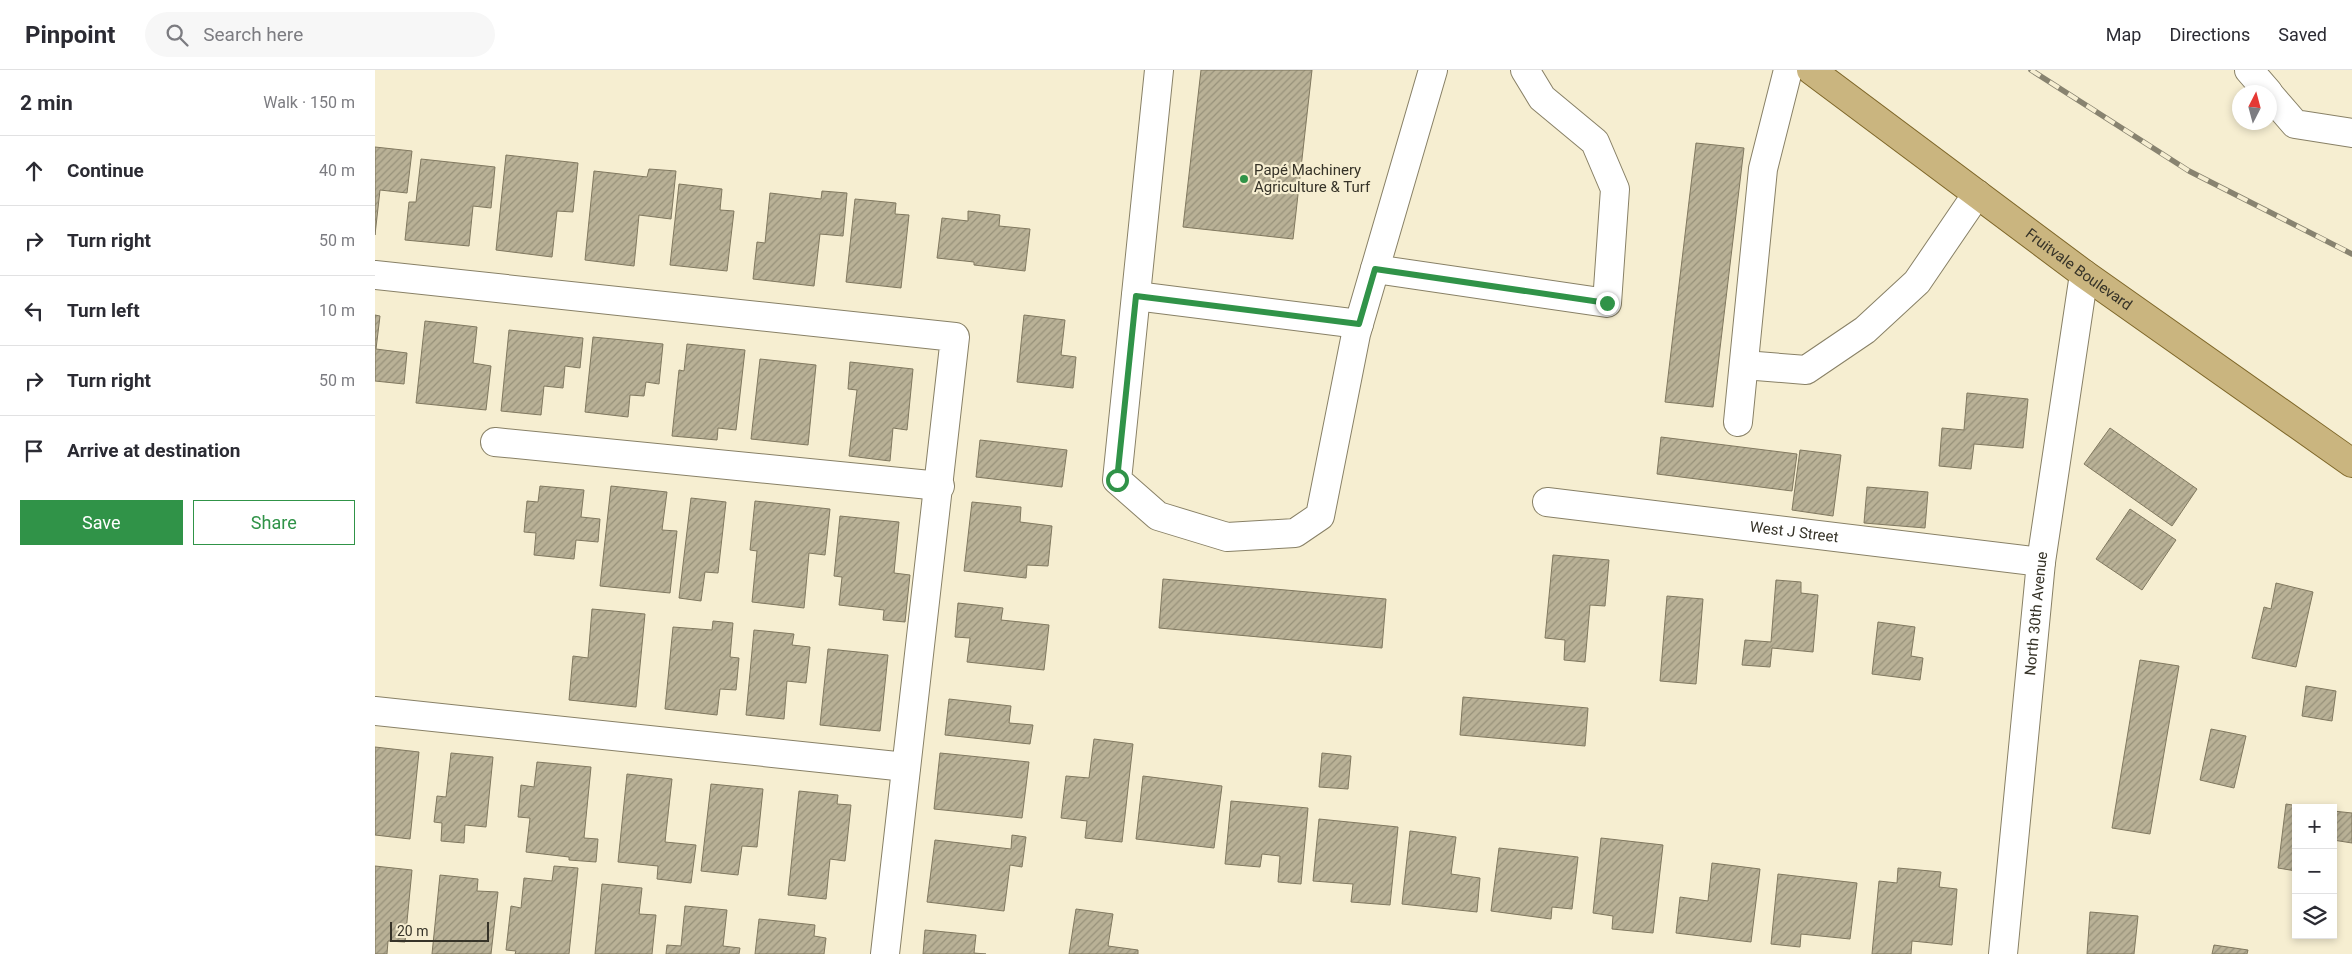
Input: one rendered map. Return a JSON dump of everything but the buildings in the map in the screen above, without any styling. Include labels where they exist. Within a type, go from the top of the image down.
[{"type":"main road","name":"Fruitvale Boulevard","points":[[1811,70],[2084,274],[2352,463]]},
{"type":"street","points":[[1159,70],[1117,480],[1158,516],[1227,537],[1295,533],[1320,516],[1359,324],[1433,70]]},
{"type":"street","points":[[1375,269],[1607,303],[1615,189],[1595,142],[1542,98],[1525,70]]},
{"type":"street","points":[[1738,422],[1763,169],[1787,70]]},
{"type":"street","points":[[2249,70],[2262,85]]},
{"type":"street","points":[[2277,103],[2295,124],[2352,133]]},
{"type":"street","points":[[1743,365],[1806,370],[1865,330],[1917,282],[1977,194]]},
{"type":"street","name":"North 30th Avenue","points":[[2003,954],[2041,562],[2084,274]]},
{"type":"street","points":[[375,275],[955,337],[940,486],[885,954]]},
{"type":"street","points":[[1136,296],[1359,324]]},
{"type":"street","points":[[495,442],[940,486]]},
{"type":"street","name":"West J Street","points":[[1547,502],[2041,562]]},
{"type":"street","points":[[375,711],[906,767]]},
{"type":"railway","points":[[2031,70],[2189,171],[2352,254]]},
{"type":"place","name":"Papé Machinery Agriculture & Turf","points":[[1244,179]]},
{"type":"route","points":[[1117,480],[1136,296],[1359,324],[1375,269],[1607,303]]}]
